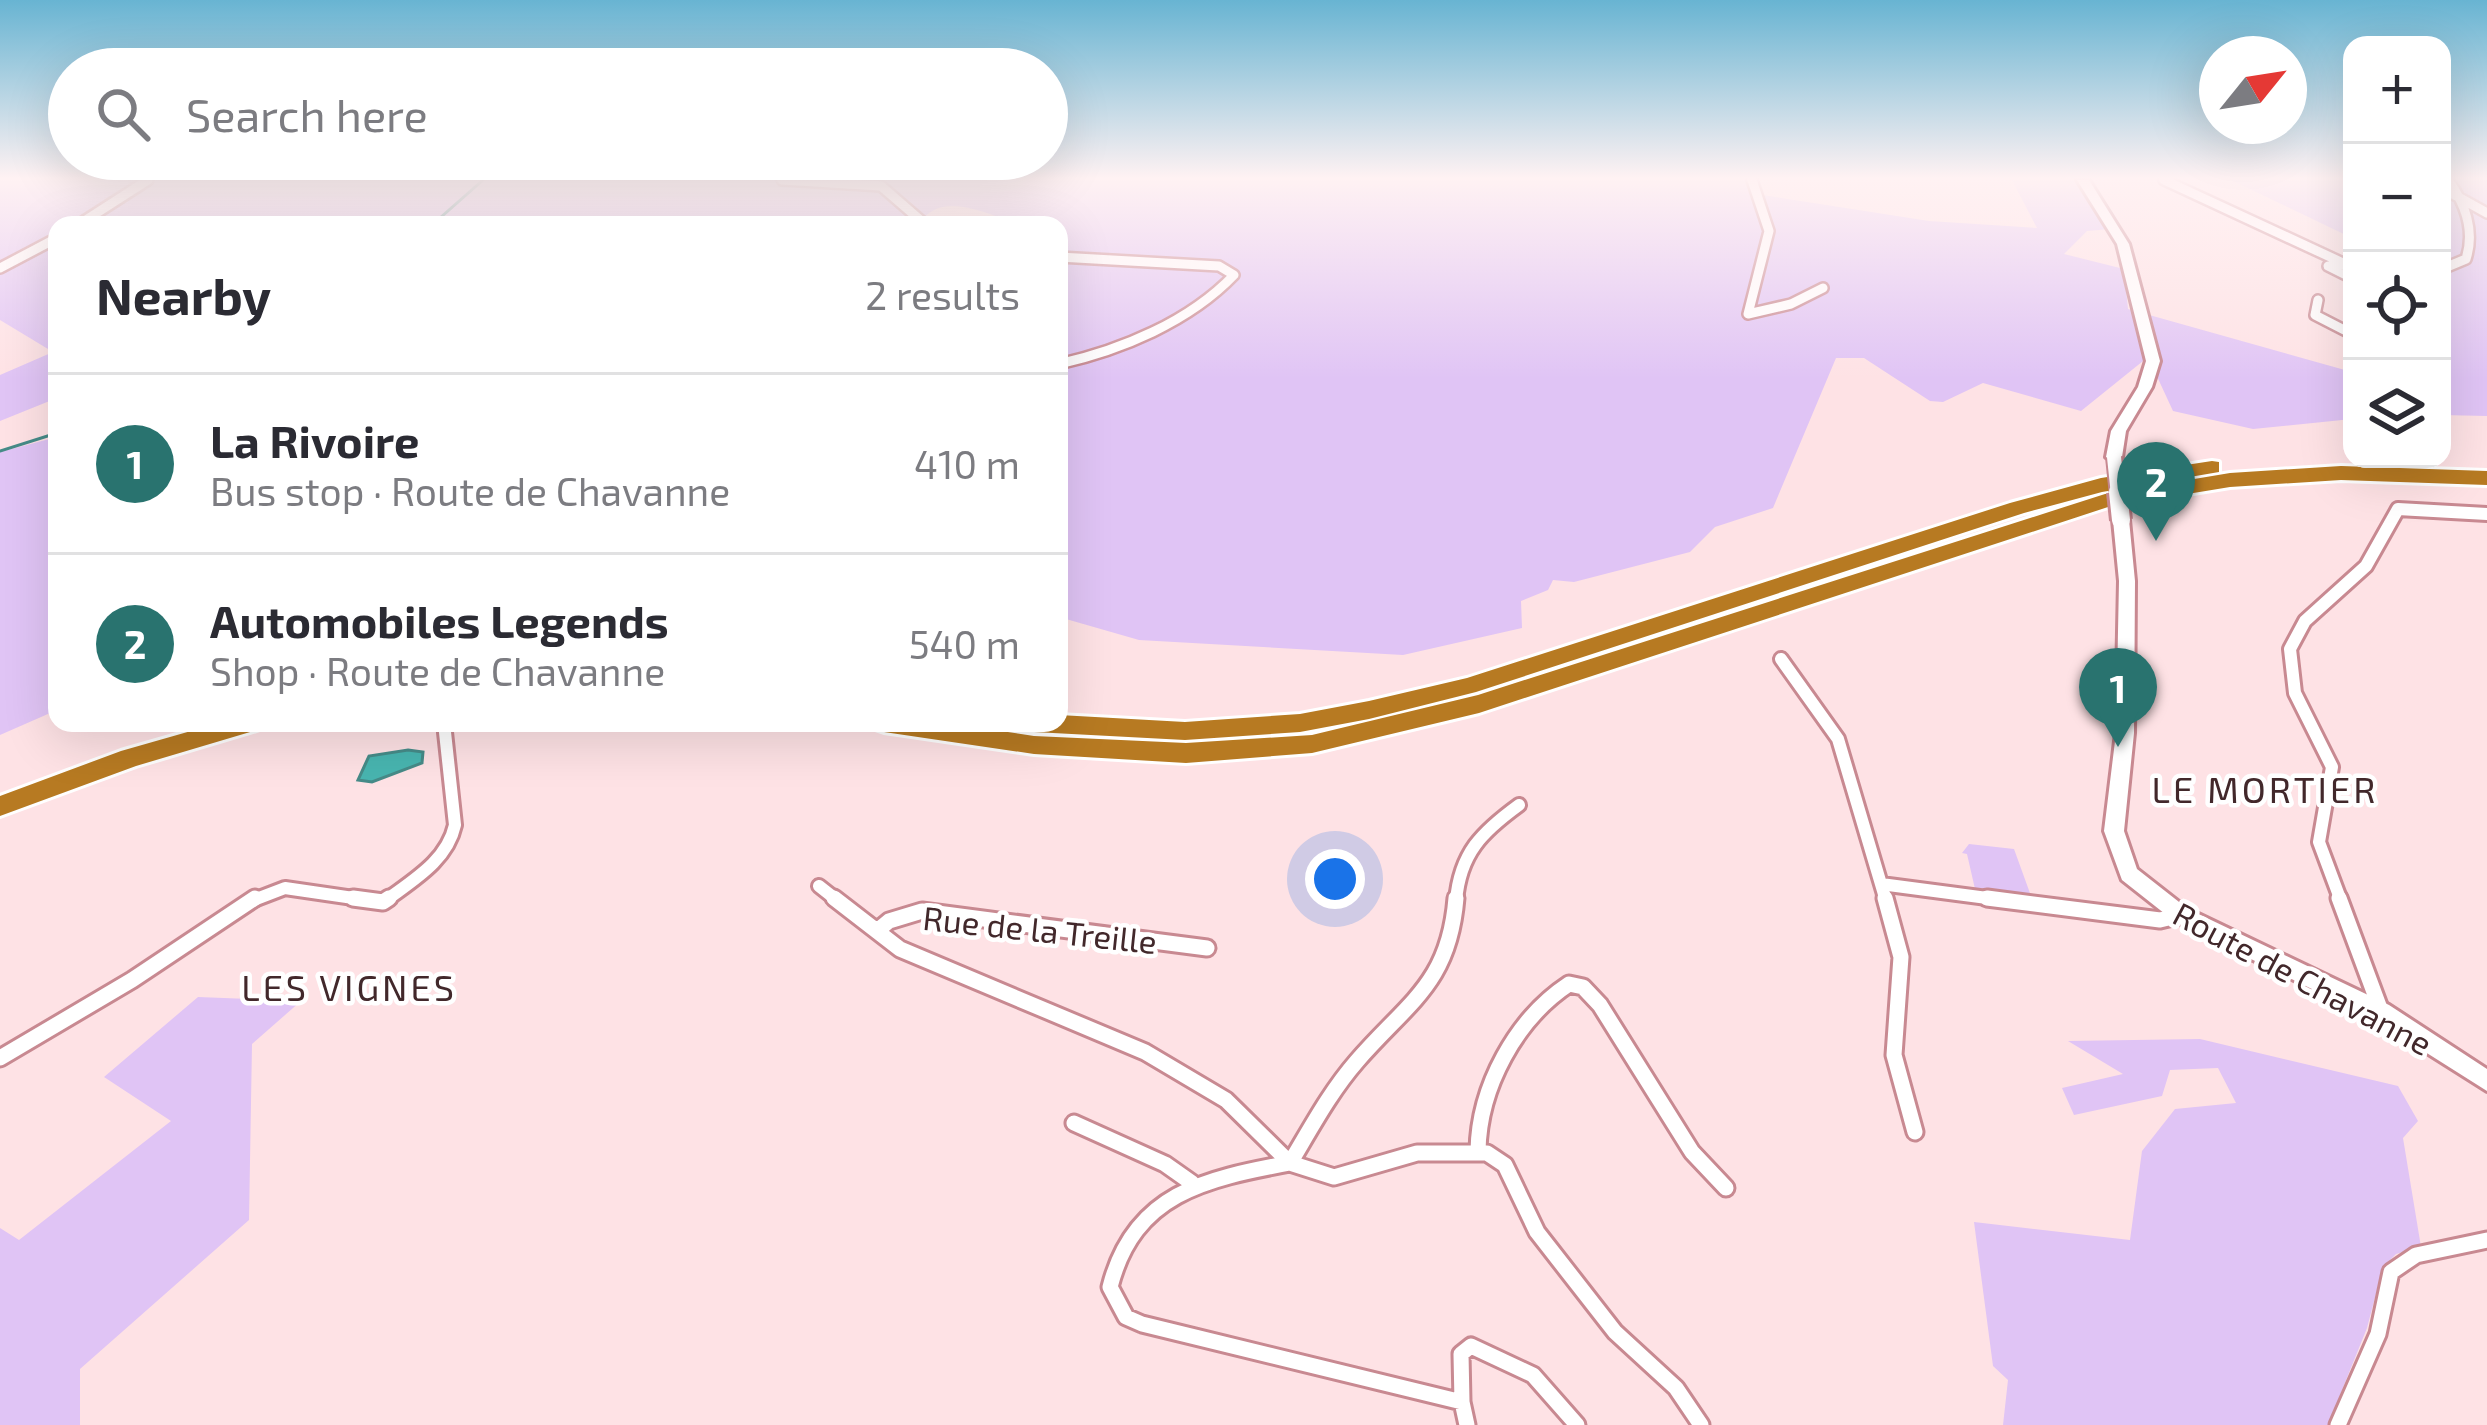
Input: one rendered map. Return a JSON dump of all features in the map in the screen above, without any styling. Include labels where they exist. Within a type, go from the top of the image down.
[{"type":"highway","points":[[1068,724],[1201,730],[1370,710],[1468,686],[2066,494],[2215,467],[2343,459]]},
{"type":"highway","points":[[2451,461],[2487,463]]},
{"type":"highway","points":[[945,732],[1034,745],[1186,753],[1312,744],[1479,704],[2105,501],[2230,480],[2341,472],[2487,478]]},
{"type":"highway","points":[[0,790],[171,732]]},
{"type":"highway","points":[[0,806],[130,758],[220,732]]},
{"type":"main road","name":"Route de Chavanne","points":[[2124,246],[2152,362],[2151,378],[2115,436],[2127,638],[2124,766],[2114,844],[2129,874],[2181,915],[2381,1012],[2487,1081]]},
{"type":"street","points":[[0,268],[41,246]]},
{"type":"street","points":[[1764,246],[1748,314],[1791,304],[1823,288]]},
{"type":"street","points":[[2309,246],[2343,263]]},
{"type":"street","points":[[2451,264],[2471,254],[2470,246]]},
{"type":"street","points":[[1068,258],[1219,266],[1234,275],[1209,297],[1118,346],[1068,361]]},
{"type":"street","points":[[2343,264],[2329,264],[2343,274]]},
{"type":"street","points":[[2318,300],[2315,315],[2343,326]]},
{"type":"street","points":[[2381,1012],[2320,842],[2332,767],[2308,729],[2294,687],[2288,663],[2292,641],[2319,607],[2369,562],[2398,509],[2487,514]]},
{"type":"street","points":[[1781,659],[1838,739],[1881,884],[1900,957],[1894,1055],[1915,1132]]},
{"type":"street","points":[[0,1058],[126,984],[265,891],[285,888],[383,902],[432,869],[448,854],[456,826],[445,732]]},
{"type":"street","points":[[1462,1402],[1126,1317],[1110,1287],[1124,1245],[1152,1213],[1192,1183],[1290,1163],[1340,1081],[1425,994],[1450,936],[1454,878],[1464,852],[1480,832],[1520,805]]},
{"type":"street","points":[[1881,884],[2160,920],[2181,915]]},
{"type":"street","points":[[819,886],[877,932],[956,976],[1145,1052],[1226,1100],[1290,1163],[1334,1177],[1417,1153],[1478,1150],[1505,1165],[1537,1232],[1615,1332],[1676,1388],[1701,1425]]},
{"type":"street","name":"Rue de la Treille","points":[[877,932],[906,914],[942,912],[1207,948]]},
{"type":"street","points":[[1478,1150],[1475,1126],[1499,1071],[1540,1005],[1570,984],[1583,987],[1600,1005],[1693,1152],[1726,1188]]},
{"type":"street","points":[[1073,1123],[1090,1138],[1170,1164],[1192,1183]]},
{"type":"street","points":[[2338,1425],[2378,1334],[2391,1272],[2416,1255],[2487,1240]]},
{"type":"street","points":[[1467,1425],[1458,1366],[1461,1354],[1471,1346],[1535,1375],[1561,1398],[1577,1425]]},
{"type":"shaded area","points":[[0,246],[48,246],[48,349],[0,320]]},
{"type":"shaded area","points":[[1068,246],[2072,246],[2064,254],[2124,269],[2128,309],[2343,369],[2343,420],[2253,429],[2173,411],[2148,357],[2081,411],[1983,383],[1943,402],[1930,401],[1864,358],[1836,358],[1773,508],[1715,527],[1690,552],[1574,582],[1553,580],[1548,590],[1521,601],[1522,628],[1403,655],[1139,640],[1068,620]]},
{"type":"shaded area","points":[[2451,246],[2487,246],[2487,416],[2451,415]]},
{"type":"shaded area","points":[[48,354],[48,402],[0,421],[0,375]]},
{"type":"shaded area","points":[[48,439],[48,714],[0,735],[0,452]]},
{"type":"shaded area","points":[[1969,844],[2014,849],[2031,896],[1975,889],[1967,854],[1962,853]]},
{"type":"shaded area","points":[[198,997],[301,1001],[252,1044],[249,1220],[80,1369],[80,1425],[0,1425],[0,1228],[19,1240],[171,1121],[104,1077]]},
{"type":"shaded area","points":[[2200,1039],[2398,1086],[2418,1121],[2403,1138],[2421,1247],[2396,1254],[2383,1267],[2367,1328],[2328,1425],[2003,1425],[2008,1380],[1993,1366],[1974,1222],[2130,1240],[2142,1151],[2175,1109],[2236,1103],[2218,1068],[2170,1070],[2162,1096],[2074,1115],[2062,1088],[2123,1074],[2068,1041]]},
{"type":"water","points":[[423,752],[422,763],[372,782],[358,780],[369,756]]},
{"type":"waterway","points":[[0,451],[48,436]]},
{"type":"place","name":"Automobiles Legends","points":[[2156,541]]},
{"type":"place","name":"La Rivoire","points":[[2118,747]]},
{"type":"district","name":"LE MORTIER","points":[[2265,788]]},
{"type":"district","name":"LES VIGNES","points":[[349,986]]}]
